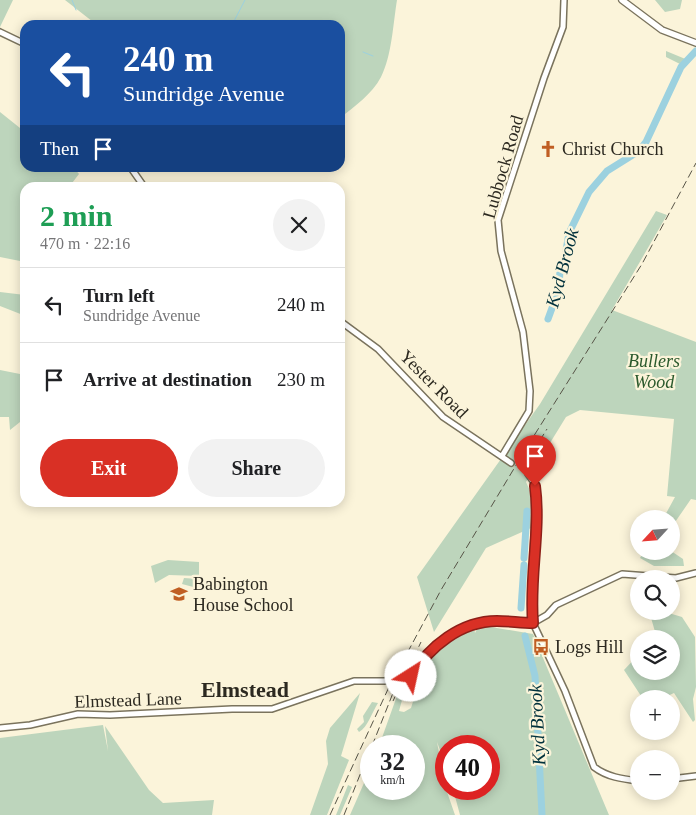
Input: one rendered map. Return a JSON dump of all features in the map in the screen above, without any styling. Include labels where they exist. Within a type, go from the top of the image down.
[{"type":"main road","points":[[622,0],[662,30],[696,42]]},
{"type":"street","name":"Lubbock Road","points":[[502,456],[529,411],[530,391],[523,332],[501,251],[498,220],[544,78],[563,27],[564,0]]},
{"type":"street","points":[[0,32],[20,42]]},
{"type":"street","name":"Yester Road","points":[[345,324],[358,332],[378,349],[443,417],[511,463]]},
{"type":"street","points":[[528,474],[535,486],[536,515],[532,586],[533,623],[565,691],[594,767],[602,773],[616,778],[630,780]]},
{"type":"street","points":[[533,623],[547,615],[556,605],[622,574],[676,578],[696,573]]},
{"type":"street","name":"Elmstead Lane","points":[[0,728],[30,725],[78,714],[110,715],[232,708],[272,709],[354,681],[389,681],[411,676],[427,654],[448,637],[467,626],[497,621],[533,623]]},
{"type":"street","points":[[680,778],[696,776]]},
{"type":"green space","points":[[0,0],[13,0],[0,27]]},
{"type":"green space","points":[[65,0],[397,0],[390,49],[381,77],[368,94],[345,114],[345,20],[91,20]]},
{"type":"green space","points":[[655,0],[682,0],[680,9],[665,12]]},
{"type":"green space","points":[[666,51],[685,59],[680,64],[666,57]]},
{"type":"green space","points":[[0,112],[20,128],[20,172],[77,172],[79,174],[73,182],[20,182],[20,261],[0,257]]},
{"type":"green space","name":"Bullers Wood","points":[[656,211],[667,215],[612,310],[696,342],[696,500],[691,499],[680,515],[680,510],[668,510],[675,497],[667,496],[674,419],[580,410],[566,417],[526,482],[532,495],[531,528],[486,548],[434,632],[417,577],[540,404]]},
{"type":"green space","points":[[0,292],[20,294],[20,314],[0,306]]},
{"type":"green space","points":[[0,370],[20,374],[20,422],[10,430],[9,417],[0,417]]},
{"type":"green space","points":[[680,557],[683,559],[684,566],[654,566],[644,560],[680,560]]},
{"type":"green space","points":[[168,560],[199,562],[199,576],[169,575],[155,583],[151,566]]},
{"type":"green space","points":[[184,578],[198,579],[197,588],[182,584]]},
{"type":"green space","points":[[680,616],[695,637],[696,687],[693,699],[695,720],[693,722],[680,702],[680,690],[637,690],[631,680],[680,680],[680,630],[655,630],[652,620],[680,620]]},
{"type":"green space","points":[[479,625],[533,634],[609,815],[460,815],[456,800],[500,800],[500,735],[435,735],[435,800],[450,800],[455,815],[350,815],[360,792],[360,800],[425,800],[425,735],[383,735],[402,685],[404,693],[399,711],[404,712],[411,708],[415,695],[427,692],[413,677],[428,655],[467,629],[474,628],[475,633]]},
{"type":"green space","points":[[630,664],[630,679],[624,670]]},
{"type":"green space","points":[[360,693],[341,756],[349,760],[327,815],[310,815],[328,764],[326,741],[330,728]]},
{"type":"green space","points":[[372,702],[378,703],[367,723],[359,732],[357,729],[364,722],[363,716]]},
{"type":"green space","points":[[103,725],[108,751],[105,726],[149,790],[163,803],[214,800],[212,815],[0,815],[0,738]]},
{"type":"green space","points":[[348,785],[352,787],[340,815],[336,815]]},
{"type":"waterway","points":[[72,0],[76,10]]},
{"type":"waterway","points":[[235,20],[245,0]]},
{"type":"waterway","name":"Kyd Brook","points":[[548,319],[559,289],[560,269],[565,256],[569,233],[589,192],[607,171],[639,151],[646,142],[681,67],[696,51]]},
{"type":"waterway","points":[[363,52],[373,56]]},
{"type":"waterway","name":"Kyd Brook","points":[[524,558],[527,511]]},
{"type":"waterway","name":"Kyd Brook","points":[[521,608],[524,565]]},
{"type":"waterway","name":"Kyd Brook","points":[[525,636],[535,676],[542,815]]},
{"type":"tunnel","points":[[511,463],[528,474]]},
{"type":"railway","points":[[330,815],[389,687],[441,590],[530,442],[642,264],[696,163]]},
{"type":"railway","points":[[527,461],[547,429]]},
{"type":"railway","points":[[393,701],[421,642]]},
{"type":"railway","points":[[376,735],[393,693]]},
{"type":"railway","points":[[344,815],[360,775]]},
{"type":"place","name":"Christ Church","points":[[548,149]]},
{"type":"place","name":"Babington House School","points":[[179,594]]},
{"type":"place","name":"Logs Hill","points":[[541,647]]},
{"type":"district","name":"Elmstead","points":[[245,689]]},
{"type":"route","points":[[411,676],[427,654],[448,637],[467,626],[497,621],[533,623],[531,608],[536,515],[535,486]]}]
